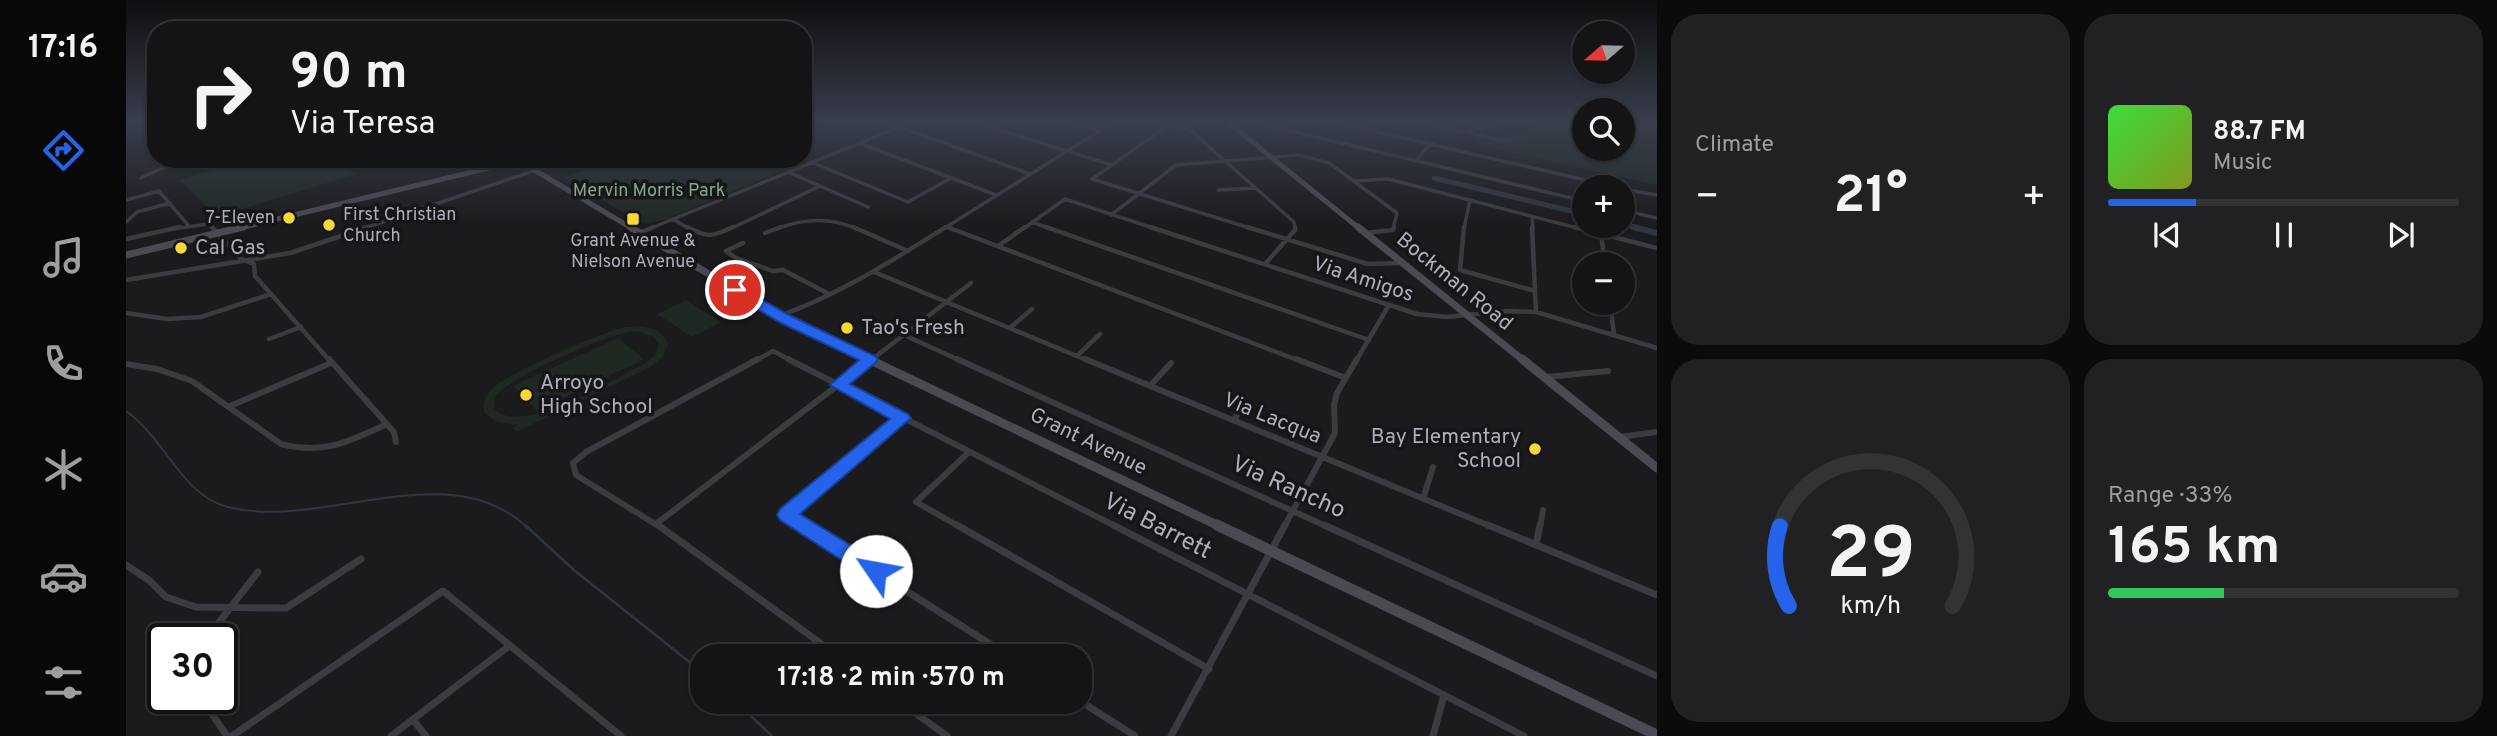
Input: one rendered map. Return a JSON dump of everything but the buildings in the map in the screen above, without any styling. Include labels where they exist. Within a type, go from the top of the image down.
[{"type":"main road","name":"Bockman Road","points":[[1271,157],[1657,467]]},
{"type":"main road","points":[[126,253],[489,168]]},
{"type":"main road","points":[[516,168],[535,170]]},
{"type":"main road","name":"Grant Avenue","points":[[532,168],[779,316],[1657,735]]},
{"type":"street","points":[[897,157],[996,195]]},
{"type":"street","points":[[984,157],[1030,174]]},
{"type":"street","points":[[779,316],[796,311],[874,272],[1059,157]]},
{"type":"street","points":[[1086,157],[1112,165]]},
{"type":"street","points":[[1122,157],[1092,179],[1368,264],[1402,263]]},
{"type":"street","points":[[1222,157],[1294,222],[1295,230],[1265,264]]},
{"type":"street","points":[[1111,215],[1176,166],[1254,157]]},
{"type":"street","points":[[1307,157],[1329,163],[1397,213],[1393,230],[1365,233]]},
{"type":"street","points":[[1401,157],[1572,198]]},
{"type":"street","points":[[1416,161],[1419,157]]},
{"type":"street","points":[[1487,157],[1572,177]]},
{"type":"street","points":[[812,162],[908,202],[951,178]]},
{"type":"street","points":[[141,178],[162,168]]},
{"type":"street","points":[[641,232],[797,168]]},
{"type":"street","points":[[126,280],[290,253],[535,170]]},
{"type":"street","points":[[787,172],[868,207]]},
{"type":"street","points":[[1354,181],[1388,179],[1572,226]]},
{"type":"street","points":[[673,219],[704,236],[716,235],[820,186]]},
{"type":"street","points":[[1218,190],[1256,188]]},
{"type":"street","points":[[126,200],[159,191],[188,225]]},
{"type":"street","points":[[1635,191],[1657,195]]},
{"type":"street","name":"Via Amigos","points":[[1032,222],[1065,199],[1425,316],[1469,316],[1521,310],[1536,312],[1657,348]]},
{"type":"street","points":[[1470,200],[1464,225],[1460,270],[1535,291]]},
{"type":"street","points":[[126,222],[138,212],[170,203]]},
{"type":"street","points":[[1635,213],[1657,218]]},
{"type":"street","points":[[1532,216],[1536,312]]},
{"type":"street","points":[[765,233],[796,221],[838,220],[908,251]]},
{"type":"street","points":[[998,246],[1032,222],[1369,340]]},
{"type":"street","points":[[126,239],[205,223],[217,232],[241,259],[254,264],[256,276],[394,432],[396,442]]},
{"type":"street","points":[[947,227],[1346,378]]},
{"type":"street","points":[[1617,238],[1657,248]]},
{"type":"street","points":[[743,243],[726,251],[736,258],[774,271],[783,270],[829,294]]},
{"type":"street","name":"Via Lacqua","points":[[874,272],[1657,595]]},
{"type":"street","points":[[821,644],[656,524],[971,283]]},
{"type":"street","points":[[126,313],[167,319],[201,317],[271,294]]},
{"type":"street","points":[[1171,736],[1335,433],[1334,405],[1337,393],[1389,305]]},
{"type":"street","points":[[1010,328],[1032,309]]},
{"type":"street","points":[[1612,315],[1614,334]]},
{"type":"street","points":[[270,339],[301,327]]},
{"type":"street","points":[[1077,356],[1100,334]]},
{"type":"street","name":"Via Rancho","points":[[904,335],[1657,676]]},
{"type":"street","name":"Via Barrett","points":[[656,524],[576,475],[573,463],[586,452],[773,352],[1524,736]]},
{"type":"street","points":[[230,406],[331,363]]},
{"type":"street","points":[[1150,386],[1171,363]]},
{"type":"street","points":[[126,364],[157,369],[192,381],[281,444],[315,452],[337,446],[387,424]]},
{"type":"street","points":[[1543,377],[1608,371]]},
{"type":"street","points":[[1234,420],[1244,403]]},
{"type":"street","points":[[902,418],[786,515],[990,644]]},
{"type":"street","points":[[1620,437],[1657,432]]},
{"type":"street","points":[[969,452],[916,502],[1209,669]]},
{"type":"street","points":[[1423,499],[1433,467]]},
{"type":"street","points":[[1536,545],[1543,510]]},
{"type":"street","points":[[126,565],[150,581],[166,597],[196,607],[286,608],[361,559]]},
{"type":"street","points":[[219,623],[258,572]]},
{"type":"street","points":[[213,714],[230,736],[443,591],[621,736]]},
{"type":"street","points":[[391,736],[509,646]]},
{"type":"street","points":[[1433,736],[1444,695]]},
{"type":"street","points":[[1092,709],[1135,736]]},
{"type":"street","points":[[917,714],[947,736]]},
{"type":"street","points":[[413,720],[426,736]]},
{"type":"green space","points":[[1533,157],[1572,157],[1572,161],[1635,161],[1635,157],[1657,157],[1657,185],[1635,180],[1635,175],[1612,175]]},
{"type":"green space","points":[[221,168],[344,168],[356,174],[216,217],[180,180]]},
{"type":"green space","name":"Mervin Morris Park","points":[[591,168],[786,169],[665,220],[644,224],[563,178]]},
{"type":"green space","points":[[686,300],[721,322],[692,337],[657,314]]},
{"type":"green space","points":[[639,327],[657,330],[668,344],[663,357],[648,368],[517,432],[513,428],[517,425],[496,422],[484,412],[487,396],[502,381],[557,353],[615,330]],"holes":[[[637,331],[654,337],[659,345],[655,355],[644,364],[567,403],[524,416],[506,416],[494,408],[495,397],[504,389],[562,357],[625,333]]]},
{"type":"green space","points":[[618,338],[644,359],[537,411],[513,386]]},
{"type":"waterway","points":[[1434,178],[1572,211]]},
{"type":"waterway","points":[[1635,228],[1640,229]]},
{"type":"waterway","points":[[1635,228],[1657,233]]},
{"type":"waterway","points":[[126,411],[140,422],[198,491],[212,501],[228,507],[264,512],[303,510],[422,494],[460,496],[495,506],[527,527]]},
{"type":"waterway","points":[[525,525],[575,571],[690,662]]},
{"type":"waterway","points":[[749,714],[772,736]]},
{"type":"place","name":"7-Eleven","points":[[289,218]]},
{"type":"place","name":"Grant Avenue & Nielson Avenue","points":[[633,219]]},
{"type":"place","name":"First Christian Church","points":[[329,225]]},
{"type":"place","name":"Cal Gas","points":[[181,248]]},
{"type":"place","name":"Tao's Fresh","points":[[847,328]]},
{"type":"place","name":"Arroyo High School","points":[[526,395]]},
{"type":"place","name":"Bay Elementary School","points":[[1535,449]]},
{"type":"route","points":[[735,290],[786,320],[870,359],[838,385],[902,418],[786,515],[876,571]]}]
